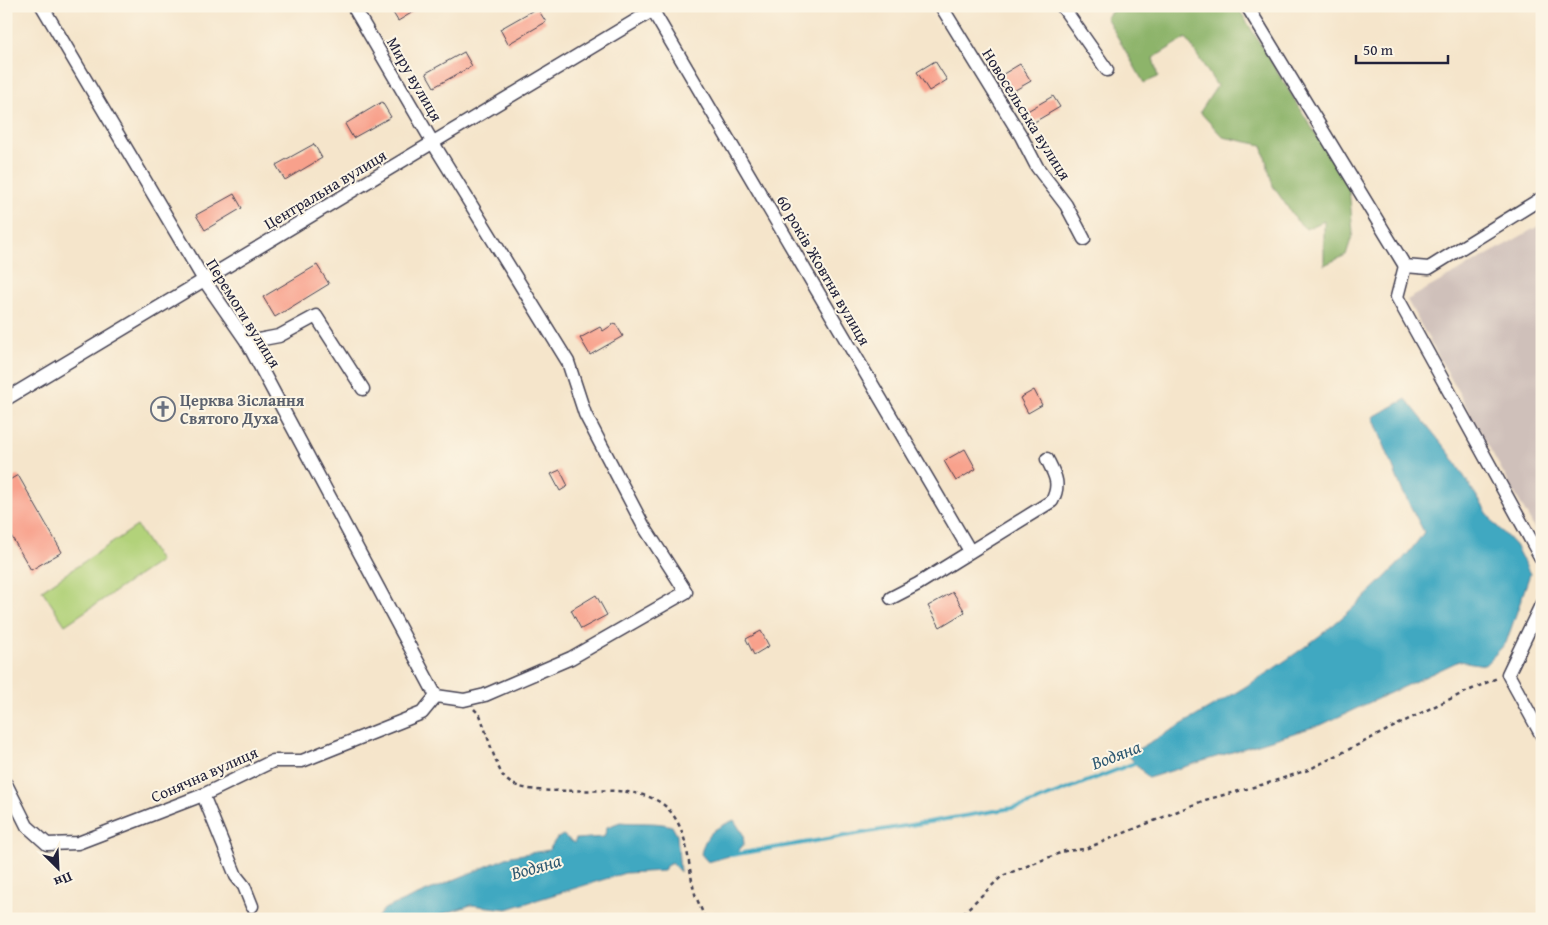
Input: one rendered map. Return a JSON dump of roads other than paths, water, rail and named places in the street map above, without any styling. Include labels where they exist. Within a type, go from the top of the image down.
[{"type":"street","name":"Перемоги вулиця","points":[[42,6],[204,280],[247,342],[436,696]]},
{"type":"street","name":"Миру вулиця","points":[[353,6],[433,142],[568,362],[585,414],[643,525],[686,592],[571,658],[485,695],[464,700],[436,696]]},
{"type":"street","name":"Новосельська вулиця","points":[[941,6],[1021,136],[1037,167],[1066,205],[1084,239]]},
{"type":"street","points":[[1062,6],[1107,70]]},
{"type":"street","points":[[1247,6],[1405,266],[1396,297],[1542,560]]},
{"type":"street","name":"Центральна вулиця","points":[[6,399],[654,8]]},
{"type":"street","name":"60 років Жовтня вулиця","points":[[654,8],[970,551]]},
{"type":"street","points":[[1405,266],[1429,268],[1542,198]]},
{"type":"street","points":[[247,342],[278,336],[316,316],[363,389]]},
{"type":"street","points":[[891,598],[1052,501],[1058,481],[1046,459]]},
{"type":"street","points":[[1542,603],[1508,674],[1542,736]]},
{"type":"street","name":"Сонячна вулиця","points":[[6,784],[27,826],[47,844],[78,843],[203,795],[273,761],[302,761],[422,713],[436,696]]},
{"type":"street","points":[[203,795],[236,876],[244,886],[252,906]]},
{"type":"water","points":[[1406,399],[1450,454],[1493,522],[1515,545],[1530,574],[1506,643],[1485,665],[1459,661],[1323,724],[1148,778],[1128,755],[1226,699],[1320,636],[1349,612],[1419,540],[1424,532],[1402,490],[1373,417]]},
{"type":"water","points":[[734,820],[743,834],[744,844],[736,854],[708,862],[701,854],[708,836],[716,829]]},
{"type":"water","points":[[620,822],[672,826],[677,835],[680,872],[672,863],[666,866],[664,871],[625,873],[507,909],[471,905],[428,919],[376,919],[384,909],[511,856],[549,850],[556,839],[563,835],[574,843],[576,839],[604,837],[607,827]]},
{"type":"waterway","name":"Водяна","points":[[731,855],[1024,806],[1137,762]]},
{"type":"place","name":"Церква Зіслання Святого Духа","points":[[163,409]]}]
